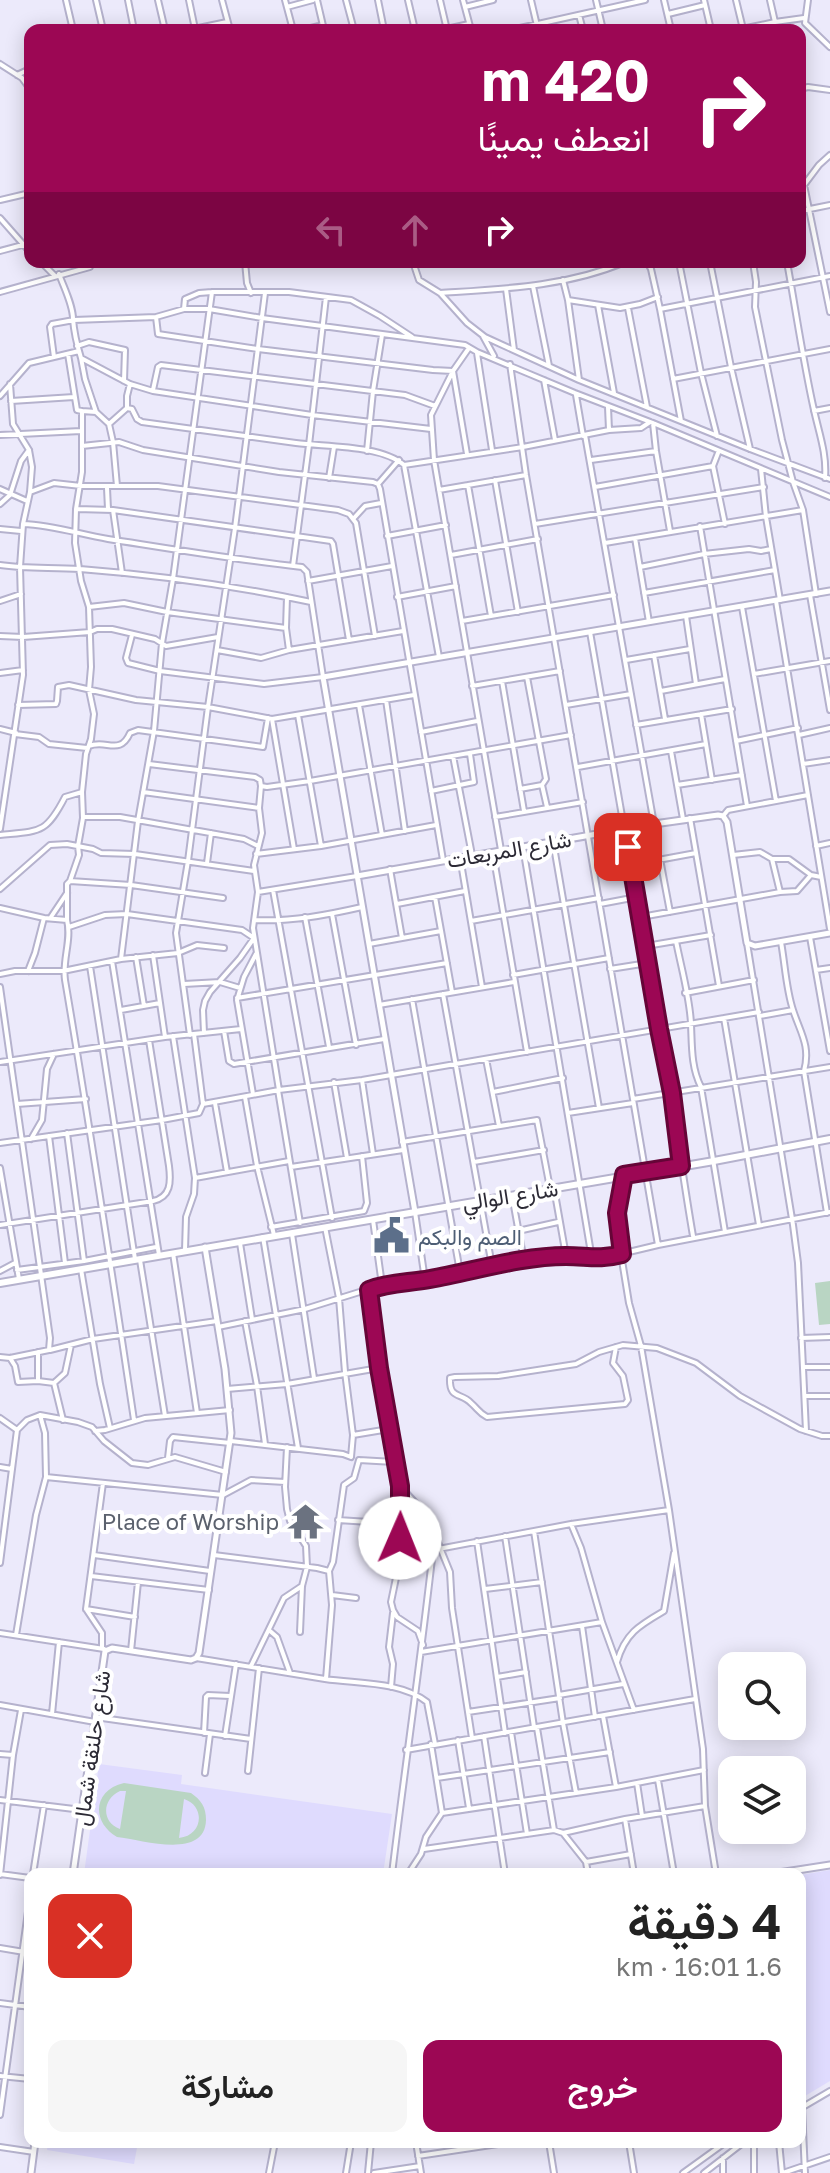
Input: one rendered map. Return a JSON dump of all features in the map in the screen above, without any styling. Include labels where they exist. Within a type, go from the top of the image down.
[{"type":"main road","name":"شارع الوالي","points":[[0,1283],[40,1271],[159,1255],[263,1237],[272,1232],[292,1232],[415,1212],[830,1139]]},
{"type":"street","points":[[66,0],[72,24]]},
{"type":"street","points":[[96,0],[102,24]]},
{"type":"street","points":[[128,0],[133,24]]},
{"type":"street","points":[[158,0],[164,24]]},
{"type":"street","points":[[189,0],[192,24]]},
{"type":"street","points":[[218,24],[227,22],[222,0]]},
{"type":"street","points":[[285,0],[291,24]]},
{"type":"street","points":[[287,7],[315,0],[323,24]]},
{"type":"street","points":[[346,0],[352,24]]},
{"type":"street","points":[[378,0],[383,24]]},
{"type":"street","points":[[408,0],[414,24]]},
{"type":"street","points":[[440,0],[445,24]]},
{"type":"street","points":[[463,0],[469,24]]},
{"type":"street","points":[[465,7],[493,0]]},
{"type":"street","points":[[531,0],[536,24]]},
{"type":"street","points":[[596,0],[601,24]]},
{"type":"street","points":[[611,0],[613,8]]},
{"type":"street","points":[[545,24],[645,0]]},
{"type":"street","points":[[664,0],[670,24]]},
{"type":"street","points":[[736,0],[740,24]]},
{"type":"street","points":[[770,0],[775,22]]},
{"type":"street","points":[[806,24],[808,0]]},
{"type":"street","points":[[808,7],[814,0]]},
{"type":"street","points":[[668,14],[704,2],[710,24]]},
{"type":"street","points":[[579,15],[581,24]]},
{"type":"street","points":[[766,24],[804,18]]},
{"type":"street","points":[[556,20],[557,24]]},
{"type":"street","points":[[806,25],[830,47]]},
{"type":"street","points":[[0,64],[24,80]]},
{"type":"street","points":[[17,75],[24,72]]},
{"type":"street","points":[[806,88],[830,90]]},
{"type":"street","points":[[806,181],[830,155]]},
{"type":"street","points":[[0,200],[24,194]]},
{"type":"street","points":[[806,194],[830,312]]},
{"type":"street","points":[[806,210],[830,205]]},
{"type":"street","points":[[0,218],[22,244],[0,251]]},
{"type":"street","points":[[48,268],[57,275],[74,320],[72,328],[96,412],[109,424],[117,486]]},
{"type":"street","points":[[0,292],[86,268]]},
{"type":"street","points":[[246,268],[251,293]]},
{"type":"street","points":[[415,268],[419,280],[440,293],[467,323],[482,334],[579,380],[828,478],[788,268]]},
{"type":"street","points":[[440,293],[533,286],[604,268]]},
{"type":"street","points":[[650,268],[681,421]]},
{"type":"street","points":[[680,268],[717,436]]},
{"type":"street","points":[[711,268],[750,449]]},
{"type":"street","points":[[753,268],[755,307],[766,361],[793,482],[803,510],[830,710]]},
{"type":"street","points":[[660,309],[830,276]]},
{"type":"street","points":[[563,280],[579,380]]},
{"type":"street","points":[[533,286],[549,366]]},
{"type":"street","points":[[506,289],[514,350]]},
{"type":"street","points":[[121,959],[212,292]]},
{"type":"street","points":[[184,309],[185,299],[199,293],[304,293],[355,301],[413,338]]},
{"type":"street","points":[[0,1143],[186,1117],[199,1113],[203,1104],[176,940],[177,922],[235,528],[265,293]]},
{"type":"street","points":[[293,566],[326,297]]},
{"type":"street","points":[[568,300],[628,308],[658,297]]},
{"type":"street","points":[[598,305],[614,394]]},
{"type":"street","points":[[628,308],[647,407]]},
{"type":"street","points":[[54,357],[51,325],[74,320],[156,317],[184,309],[209,309],[459,344],[830,497]]},
{"type":"street","points":[[156,317],[157,334],[453,371]]},
{"type":"street","points":[[482,334],[495,359]]},
{"type":"street","points":[[367,451],[382,335]]},
{"type":"street","points":[[0,396],[29,363],[68,354],[89,342],[125,350],[124,381]]},
{"type":"street","points":[[469,348],[435,406],[431,429],[501,850]]},
{"type":"street","points":[[673,379],[830,349]]},
{"type":"street","points":[[477,352],[492,450]]},
{"type":"street","points":[[68,354],[77,410],[96,412]]},
{"type":"street","points":[[81,358],[130,384],[153,391],[431,429]]},
{"type":"street","points":[[510,364],[526,475],[658,1245]]},
{"type":"street","points":[[153,391],[159,366],[405,395],[435,406]]},
{"type":"street","points":[[453,371],[467,455]]},
{"type":"street","points":[[544,380],[555,440]]},
{"type":"street","points":[[10,384],[13,424],[29,450],[32,467],[20,567],[23,670],[16,734],[2,797],[0,832],[42,829],[50,823],[65,797],[82,792]]},
{"type":"street","points":[[109,424],[127,408],[130,384]]},
{"type":"street","points":[[575,393],[600,514],[654,824]]},
{"type":"street","points":[[11,401],[74,397]]},
{"type":"street","points":[[608,407],[609,430]]},
{"type":"street","points":[[127,408],[132,409],[142,422],[367,451],[399,460],[404,465],[439,657]]},
{"type":"street","points":[[814,411],[830,408]]},
{"type":"street","points":[[82,411],[81,486],[76,509],[75,543],[89,607],[89,690],[94,714],[82,792],[79,855],[67,893],[69,927],[63,971],[91,1130],[134,1420]]},
{"type":"street","points":[[404,465],[609,430],[641,428],[651,422]]},
{"type":"street","points":[[651,422],[670,531]]},
{"type":"street","points":[[0,435],[81,431]]},
{"type":"street","points":[[82,446],[126,443],[143,450],[241,466],[378,484],[443,860]]},
{"type":"street","points":[[329,478],[334,447]]},
{"type":"street","points":[[0,504],[10,495],[20,462],[29,450]]},
{"type":"street","points":[[590,461],[656,451]]},
{"type":"street","points":[[718,452],[713,466],[725,524]]},
{"type":"street","points":[[378,484],[399,460]]},
{"type":"street","points":[[595,487],[713,466]]},
{"type":"street","points":[[747,943],[755,946],[830,931],[787,668],[761,469]]},
{"type":"street","points":[[439,490],[526,475]]},
{"type":"street","points":[[495,480],[518,612]]},
{"type":"street","points":[[30,492],[54,483],[107,487],[158,486],[338,510],[354,518]]},
{"type":"street","points":[[468,485],[491,616]]},
{"type":"street","points":[[107,487],[122,573]]},
{"type":"street","points":[[535,524],[764,487]]},
{"type":"street","points":[[0,489],[27,501]]},
{"type":"street","points":[[354,518],[365,506],[381,503]]},
{"type":"street","points":[[76,509],[110,509],[331,541],[349,640]]},
{"type":"street","points":[[605,543],[803,510]]},
{"type":"street","points":[[354,518],[375,636]]},
{"type":"street","points":[[23,524],[306,569],[425,1280]]},
{"type":"street","points":[[387,536],[446,525]]},
{"type":"street","points":[[700,526],[747,806]]},
{"type":"street","points":[[0,529],[23,532]]},
{"type":"street","points":[[635,537],[649,622]]},
{"type":"street","points":[[451,555],[538,539]]},
{"type":"street","points":[[640,567],[704,554],[771,549]]},
{"type":"street","points":[[0,565],[173,579],[311,602]]},
{"type":"street","points":[[308,581],[392,566]]},
{"type":"street","points":[[644,593],[775,570]]},
{"type":"street","points":[[397,597],[456,586]]},
{"type":"street","points":[[132,635],[126,658],[128,663],[160,671],[264,684],[323,677],[830,591]]},
{"type":"street","points":[[0,601],[21,594]]},
{"type":"street","points":[[462,621],[614,595]]},
{"type":"street","points":[[287,597],[289,650]]},
{"type":"street","points":[[89,607],[121,603],[286,628]]},
{"type":"street","points":[[742,607],[776,801]]},
{"type":"street","points":[[686,616],[696,684]]},
{"type":"street","points":[[0,636],[23,637],[109,629],[170,646],[218,637]]},
{"type":"street","points":[[217,650],[261,658],[289,650],[403,631]]},
{"type":"street","points":[[590,632],[672,1093],[693,1238]]},
{"type":"street","points":[[626,660],[690,649]]},
{"type":"street","points":[[654,655],[665,719]]},
{"type":"street","points":[[753,674],[830,661]]},
{"type":"street","points":[[0,673],[23,670]]},
{"type":"street","points":[[472,686],[560,671]]},
{"type":"street","points":[[520,789],[542,785],[546,779],[527,677]]},
{"type":"street","points":[[661,691],[725,679]]},
{"type":"street","points":[[502,681],[524,811]]},
{"type":"street","points":[[18,705],[57,703],[57,690],[62,685],[270,718],[414,695]]},
{"type":"street","points":[[566,705],[631,694]]},
{"type":"street","points":[[386,700],[405,831]]},
{"type":"street","points":[[359,705],[382,835]]},
{"type":"street","points":[[636,725],[732,709]]},
{"type":"street","points":[[701,714],[712,780]]},
{"type":"street","points":[[298,715],[321,846]]},
{"type":"street","points":[[0,729],[39,737],[49,744],[88,747],[97,743],[104,746],[121,745],[132,731],[154,731],[263,747],[270,718]]},
{"type":"street","points":[[270,718],[294,849]]},
{"type":"street","points":[[421,732],[478,721]]},
{"type":"street","points":[[736,741],[830,728]]},
{"type":"street","points":[[261,786],[310,781],[571,735]]},
{"type":"street","points":[[577,767],[706,744]]},
{"type":"street","points":[[671,750],[683,819]]},
{"type":"street","points":[[431,791],[474,782],[470,753]]},
{"type":"street","points":[[453,756],[472,855]]},
{"type":"street","points":[[803,764],[830,760]]},
{"type":"street","points":[[148,763],[260,780],[262,833],[254,871],[258,892],[254,938],[300,1223]]},
{"type":"street","points":[[677,785],[742,775]]},
{"type":"street","points":[[542,785],[547,807]]},
{"type":"street","points":[[143,792],[259,808]]},
{"type":"street","points":[[806,1431],[798,1263],[754,980],[727,822],[723,816],[728,810],[808,795]]},
{"type":"street","points":[[495,817],[583,802]]},
{"type":"street","points":[[83,818],[114,816],[244,839],[258,846]]},
{"type":"street","name":"شارع المربعات","points":[[258,892],[683,819],[723,816]]},
{"type":"street","points":[[690,818],[719,986]]},
{"type":"street","points":[[256,854],[321,846],[436,825]]},
{"type":"street","points":[[207,863],[211,833]]},
{"type":"street","points":[[553,841],[599,1108]]},
{"type":"street","points":[[816,846],[830,843]]},
{"type":"street","points":[[0,889],[50,845],[67,844],[101,853],[135,854],[254,871]]},
{"type":"street","points":[[523,846],[592,1259]]},
{"type":"street","points":[[493,852],[527,1052]]},
{"type":"street","points":[[733,855],[760,852],[772,859],[789,859],[811,875],[821,877]]},
{"type":"street","points":[[631,865],[696,853]]},
{"type":"street","points":[[460,857],[482,987]]},
{"type":"street","points":[[660,859],[670,912]]},
{"type":"street","points":[[772,859],[780,892]]},
{"type":"street","points":[[390,869],[402,938]]},
{"type":"street","points":[[641,917],[797,891],[811,875]]},
{"type":"street","points":[[70,881],[131,885],[223,898]]},
{"type":"street","points":[[273,890],[332,1218]]},
{"type":"street","points":[[397,904],[466,891]]},
{"type":"street","points":[[28,971],[48,918],[67,893]]},
{"type":"street","points":[[435,897],[452,992]]},
{"type":"street","points":[[471,921],[563,904],[637,897]]},
{"type":"street","points":[[255,920],[279,921],[362,907]]},
{"type":"street","points":[[0,908],[67,920]]},
{"type":"street","points":[[69,927],[105,915],[127,914],[242,930],[254,938]]},
{"type":"street","points":[[332,914],[356,1045]]},
{"type":"street","points":[[305,917],[329,1047]]},
{"type":"street","points":[[369,944],[441,931]]},
{"type":"street","points":[[645,946],[711,935]]},
{"type":"street","points":[[810,937],[830,1051]]},
{"type":"street","points":[[204,1033],[205,1001],[254,938]]},
{"type":"street","points":[[676,941],[691,1024],[691,1047],[701,1087],[725,1232]]},
{"type":"street","points":[[0,1357],[10,1358],[93,1339],[245,1321],[305,1309],[382,1285],[524,1261],[566,1256],[592,1259],[828,1212],[804,1071],[806,1049],[802,1029],[793,1010],[781,942]]},
{"type":"street","points":[[0,974],[63,971],[121,959],[178,953],[197,945],[224,948]]},
{"type":"street","points":[[253,1094],[237,998],[257,952]]},
{"type":"street","points":[[153,955],[165,1037]]},
{"type":"street","points":[[136,957],[144,1006]]},
{"type":"street","points":[[513,975],[609,958]]},
{"type":"street","points":[[112,961],[159,1255]]},
{"type":"street","points":[[237,998],[447,963]]},
{"type":"street","points":[[610,969],[648,963]]},
{"type":"street","points":[[90,966],[127,1206],[165,1416]]},
{"type":"street","points":[[816,970],[830,968]]},
{"type":"street","points":[[685,993],[754,980]]},
{"type":"street","points":[[183,984],[220,982],[240,988]]},
{"type":"street","points":[[379,1005],[514,982]]},
{"type":"street","points":[[0,987],[35,1220],[50,1333],[49,1350]]},
{"type":"street","points":[[443,994],[492,1266]]},
{"type":"street","points":[[412,999],[460,1273]]},
{"type":"street","points":[[121,1010],[160,1003]]},
{"type":"street","points":[[203,1104],[724,1018],[793,1010]]},
{"type":"street","points":[[724,1018],[759,1225]]},
{"type":"street","points":[[0,1062],[241,1029]]},
{"type":"street","points":[[224,1031],[231,1063],[384,1039]]},
{"type":"street","points":[[173,1036],[195,1178],[194,1194],[186,1217],[185,1250]]},
{"type":"street","points":[[0,1225],[163,1198],[169,1187],[169,1166],[149,1040]]},
{"type":"street","points":[[31,1139],[42,1120],[48,1065],[54,1054]]},
{"type":"street","points":[[486,1059],[499,1126]]},
{"type":"street","points":[[568,1113],[701,1087],[830,1067]]},
{"type":"street","points":[[493,1092],[563,1078]]},
{"type":"street","points":[[362,1080],[373,1154]]},
{"type":"street","points":[[334,1082],[347,1158]]},
{"type":"street","points":[[245,1096],[272,1232],[366,1209],[362,1156]]},
{"type":"street","points":[[17,1104],[86,1099]]},
{"type":"street","points":[[215,1102],[227,1172]]},
{"type":"street","points":[[291,1167],[373,1154],[435,1136],[537,1120],[566,1256]]},
{"type":"street","points":[[67,1133],[82,1265],[110,1428]]},
{"type":"street","points":[[49,1136],[65,1263]]},
{"type":"street","points":[[474,1162],[544,1150]]},
{"type":"street","points":[[195,1178],[289,1161]]},
{"type":"street","points":[[0,1168],[19,1279]]},
{"type":"street","points":[[624,1175],[617,1213],[622,1254],[669,1510],[705,1770],[705,1806],[715,1868]]},
{"type":"street","points":[[512,1195],[524,1261]]},
{"type":"street","points":[[373,1218],[382,1285]]},
{"type":"street","points":[[518,1231],[559,1222]]},
{"type":"street","points":[[325,1227],[339,1298],[353,1435],[351,1457]]},
{"type":"street","points":[[292,1232],[314,1378]]},
{"type":"street","points":[[263,1237],[298,1448]]},
{"type":"street","points":[[239,1241],[252,1319]]},
{"type":"street","points":[[136,1256],[156,1247]]},
{"type":"street","points":[[205,1247],[230,1410],[230,1442],[196,1658],[391,1687],[427,1702],[442,1813],[426,1837],[424,1849],[412,1868]]},
{"type":"street","points":[[173,1252],[197,1413]]},
{"type":"street","points":[[0,1271],[15,1263]]},
{"type":"street","points":[[17,1270],[40,1271],[65,1263],[82,1265]]},
{"type":"street","points":[[369,1290],[400,1486],[401,1525],[391,1602],[391,1687]]},
{"type":"street","points":[[245,1321],[265,1444]]},
{"type":"street","points":[[801,1338],[830,1337]]},
{"type":"street","points":[[10,1358],[18,1382],[54,1383],[65,1373],[72,1345]]},
{"type":"street","points":[[616,1347],[613,1363],[623,1376],[627,1395],[627,1402],[621,1405],[487,1417],[469,1399],[454,1393],[449,1384],[450,1378],[455,1377],[498,1376],[576,1364],[599,1352],[616,1347],[623,1345],[657,1348],[696,1363],[740,1396],[806,1431],[830,1436]]},
{"type":"street","points":[[38,1352],[38,1381]]},
{"type":"street","points":[[804,1367],[830,1367]]},
{"type":"street","points":[[227,1389],[287,1384],[379,1368]]},
{"type":"street","points":[[54,1383],[63,1420]]},
{"type":"street","points":[[805,1396],[830,1396]]},
{"type":"street","points":[[95,1431],[134,1420],[230,1410]]},
{"type":"street","points":[[16,1635],[36,1515],[46,1477],[45,1433],[40,1415]]},
{"type":"street","points":[[0,1563],[17,1430],[27,1420],[40,1415],[92,1427],[132,1463],[148,1465],[168,1458],[182,1458],[226,1472]]},
{"type":"street","points":[[0,1418],[17,1430]]},
{"type":"street","points":[[353,1435],[389,1429]]},
{"type":"street","points":[[168,1458],[173,1437],[265,1444],[343,1454],[359,1460],[394,1462]]},
{"type":"street","points":[[287,1447],[287,1509],[290,1521],[306,1546],[307,1567],[302,1586],[300,1632]]},
{"type":"street","points":[[326,1679],[332,1595],[329,1571],[344,1485],[354,1478],[359,1460]]},
{"type":"street","points":[[0,1467],[12,1469]]},
{"type":"street","points":[[46,1477],[223,1495],[251,1480],[285,1482]]},
{"type":"street","points":[[0,1633],[104,1649],[102,1633],[86,1609],[103,1483]]},
{"type":"street","points":[[400,1486],[430,1523],[450,1572],[452,1608],[472,1738]]},
{"type":"street","points":[[0,1509],[7,1510]]},
{"type":"street","points":[[397,1553],[433,1550],[571,1524],[669,1510]]},
{"type":"street","points":[[338,1520],[401,1525]]},
{"type":"street","points":[[571,1524],[634,1710]]},
{"type":"street","points":[[534,1531],[576,1793]]},
{"type":"street","points":[[505,1536],[554,1830]]},
{"type":"street","points":[[477,1541],[501,1706],[517,1766],[527,1834]]},
{"type":"street","points":[[393,1868],[433,1550]]},
{"type":"street","points":[[617,1665],[621,1651],[639,1625],[664,1611],[674,1551]]},
{"type":"street","points":[[94,1555],[212,1571]]},
{"type":"street","points":[[214,1555],[329,1571]]},
{"type":"street","points":[[91,1576],[209,1590]]},
{"type":"street","points":[[131,1651],[138,1582]]},
{"type":"street","points":[[485,1589],[542,1582]]},
{"type":"street","points":[[250,1667],[284,1598],[302,1586]]},
{"type":"street","points":[[332,1595],[356,1598]]},
{"type":"street","points":[[86,1609],[135,1617]]},
{"type":"street","points":[[393,1610],[402,1622],[418,1631],[423,1645]]},
{"type":"street","points":[[421,1652],[602,1622]]},
{"type":"street","points":[[582,1626],[595,1717]]},
{"type":"street","points":[[270,1631],[277,1637],[290,1673]]},
{"type":"street","points":[[52,1714],[59,1642]]},
{"type":"street","name":"شارع حلنقة شمال","points":[[74,1868],[104,1649],[188,1660],[196,1658]]},
{"type":"street","points":[[225,1736],[236,1664]]},
{"type":"street","points":[[248,1771],[259,1668]]},
{"type":"street","points":[[497,1677],[526,1672]]},
{"type":"street","points":[[468,1712],[623,1684]]},
{"type":"street","points":[[204,1733],[206,1697],[230,1696]]},
{"type":"street","points":[[406,1750],[695,1699]]},
{"type":"street","points":[[0,1705],[251,1739]]},
{"type":"street","points":[[21,1710],[2,1836],[0,1874],[24,1876]]},
{"type":"street","points":[[603,1716],[616,1787]]},
{"type":"street","points":[[205,1773],[210,1734]]},
{"type":"street","points":[[484,1736],[504,1868]]},
{"type":"street","points":[[458,1740],[469,1808]]},
{"type":"street","points":[[437,1778],[610,1752]]},
{"type":"street","points":[[0,1754],[13,1755]]},
{"type":"street","points":[[442,1813],[616,1787],[705,1770]]},
{"type":"street","points":[[658,1780],[673,1868]]},
{"type":"street","points":[[637,1783],[642,1816]]},
{"type":"street","points":[[0,1800],[82,1810]]},
{"type":"street","points":[[33,1868],[44,1805]]},
{"type":"street","points":[[424,1849],[554,1830],[563,1833],[705,1806]]},
{"type":"street","points":[[625,1819],[633,1868]]},
{"type":"street","points":[[563,1833],[586,1862],[587,1868]]},
{"type":"street","points":[[586,1862],[631,1854]]},
{"type":"street","points":[[806,1869],[830,1865]]},
{"type":"street","points":[[0,2115],[24,1938]]},
{"type":"street","points":[[0,1948],[22,1952]]},
{"type":"street","points":[[0,2003],[24,2006]]},
{"type":"street","points":[[0,2076],[24,2078]]},
{"type":"street","points":[[806,2105],[830,2091]]},
{"type":"street","points":[[0,2147],[34,2152]]},
{"type":"street","points":[[31,2173],[34,2148]]},
{"type":"street","points":[[269,2173],[274,2148]]},
{"type":"street","points":[[346,2173],[350,2148]]},
{"type":"street","points":[[368,2173],[370,2148]]},
{"type":"street","points":[[417,2148],[421,2173]]},
{"type":"street","points":[[418,2156],[471,2148]]},
{"type":"street","points":[[550,2148],[554,2173]]},
{"type":"street","points":[[630,2148],[634,2173]]},
{"type":"street","points":[[683,2173],[718,2148]]},
{"type":"street","points":[[704,2173],[736,2148]]},
{"type":"street","points":[[754,2148],[754,2173]]},
{"type":"street","points":[[780,2148],[783,2173],[830,2157]]},
{"type":"street","points":[[803,2148],[805,2173]]},
{"type":"street","points":[[723,2158],[723,2173]]},
{"type":"street","points":[[374,2173],[420,2166]]},
{"type":"shaded area","points":[[99,1764],[182,1775],[181,1784],[392,1814],[384,1868],[85,1868]]},
{"type":"shaded area","points":[[830,1870],[830,2081],[806,2095],[806,1874]]},
{"type":"shaded area","points":[[47,2148],[137,2148],[134,2164]]},
{"type":"green space","points":[[830,1281],[830,1324],[819,1325],[815,1283]]},
{"type":"green space","points":[[124,1783],[191,1793],[205,1811],[203,1832],[195,1840],[171,1845],[117,1837],[103,1823],[99,1807],[106,1792]],"holes":[[[120,1791],[126,1791],[120,1829],[109,1821],[106,1810],[110,1799]],[[184,1799],[196,1808],[199,1820],[193,1832],[179,1838]]]},
{"type":"place","name":"الصم والبكم","points":[[392,1236]]},
{"type":"place","name":"Place of Worship","points":[[305,1521]]},
{"type":"route","points":[[400,1538],[400,1486],[369,1290],[382,1285],[524,1261],[566,1256],[592,1259],[622,1254],[617,1213],[624,1175],[681,1166],[672,1093],[628,847]]}]
